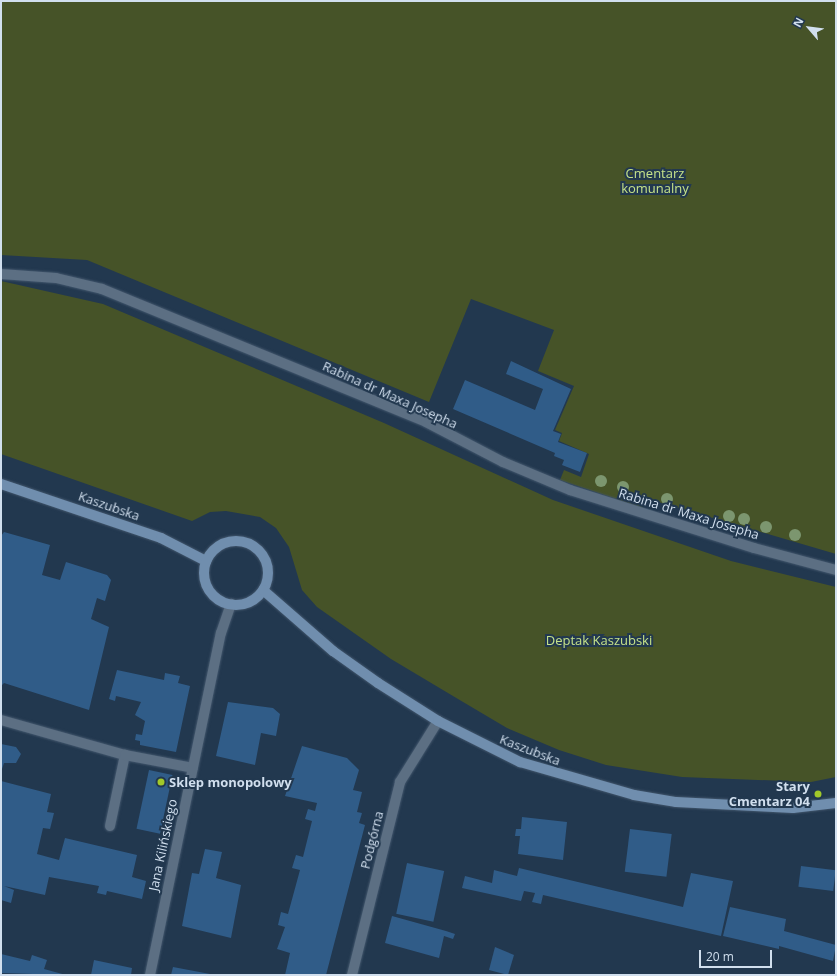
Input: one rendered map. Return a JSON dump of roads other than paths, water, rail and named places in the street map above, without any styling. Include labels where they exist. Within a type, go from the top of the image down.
[{"type":"main road","name":"Kaszubska","points":[[1,484],[161,538],[206,561]]},
{"type":"main road","points":[[237,540],[251,544],[267,564],[268,578],[263,590],[243,604],[231,604],[218,599],[208,589],[204,575],[206,561],[213,550],[224,542],[237,540]]},
{"type":"main road","name":"Kaszubska","points":[[263,590],[333,651],[438,721],[520,762],[634,795],[741,807],[793,808],[836,803]]},
{"type":"street","name":"Rabina dr Maxa Josepha","points":[[1,274],[56,278],[102,289],[426,422],[503,462],[570,490],[754,548],[836,570]]},
{"type":"street","name":"Jana Kilińskiego","points":[[150,975],[221,633],[231,604]]},
{"type":"street","points":[[1,720],[125,755],[193,768]]},
{"type":"street","name":"Podgórna","points":[[352,975],[400,782],[438,721]]},
{"type":"street","points":[[110,826],[125,755]]},
{"type":"place","name":"Sklep monopolowy","points":[[161,782]]},
{"type":"place","name":"Stary Cmentarz 04","points":[[818,794]]},
{"type":"park label","name":"Cmentarz komunalny","points":[[655,182]]},
{"type":"park label","name":"Deptak Kaszubski","points":[[599,640]]}]
